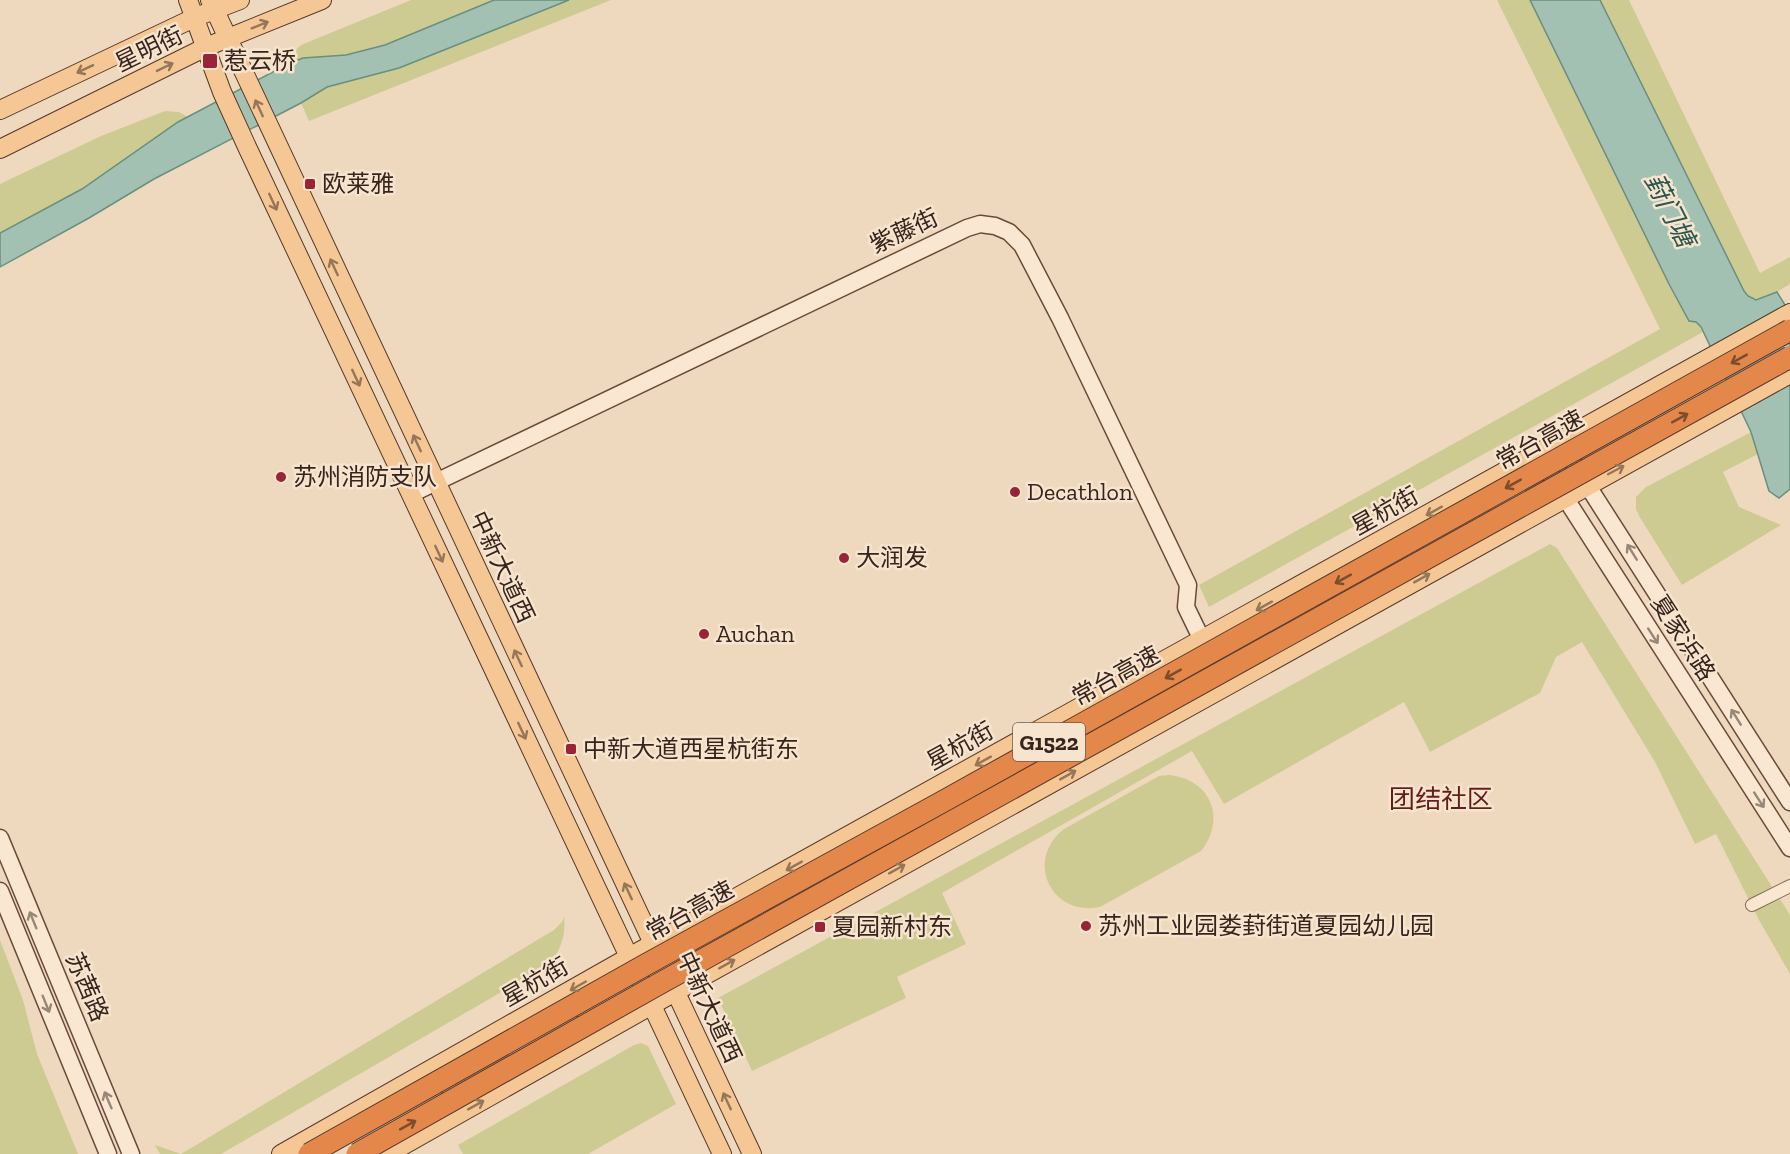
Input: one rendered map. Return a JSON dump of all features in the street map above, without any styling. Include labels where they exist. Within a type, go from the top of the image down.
[{"type":"highway","name":"常台高速","points":[[309,1154],[1790,330]]},
{"type":"highway","name":"常台高速","points":[[357,1154],[646,991],[1790,357]]},
{"type":"main road","name":"中新大道西","points":[[189,0],[222,92],[248,149],[722,1154]]},
{"type":"main road","name":"星明街","points":[[0,110],[196,17],[212,5],[240,0]]},
{"type":"main road","name":"星明街","points":[[0,149],[206,47],[322,0]]},
{"type":"main road","name":"中新大道西","points":[[212,5],[752,1154]]},
{"type":"main road","name":"紫藤街","points":[[411,494],[967,228],[980,225],[995,226],[1009,232],[1022,245],[1059,318],[1188,585],[1186,607],[1202,640]]},
{"type":"main road","name":"星杭街","points":[[282,1154],[629,957],[1790,313]]},
{"type":"main road","points":[[388,1154],[675,992],[1588,485],[1727,411],[1790,374]]},
{"type":"main road","name":"夏家浜路","points":[[1559,441],[1790,802]]},
{"type":"main road","name":"夏家浜路","points":[[1537,454],[1790,848]]},
{"type":"main road","points":[[1729,754],[1750,740]]},
{"type":"main road","name":"苏茜路","points":[[0,838],[131,1154]]},
{"type":"main road","points":[[652,1005],[665,969],[810,888],[836,843]]},
{"type":"main road","name":"苏茜路","points":[[0,891],[108,1154]]},
{"type":"main road","points":[[441,1124],[454,1086],[641,982],[653,944]]},
{"type":"street","points":[[1752,905],[1790,885]]},
{"type":"shaded area","points":[[411,0],[494,0],[385,45],[346,55],[303,58],[288,64],[301,45]]},
{"type":"shaded area","points":[[569,0],[611,0],[309,121],[301,103],[327,87],[399,68]]},
{"type":"shaded area","points":[[1497,0],[1530,0],[1669,284],[1703,332],[1209,607],[1199,585],[1660,329]]},
{"type":"shaded area","points":[[1600,0],[1629,0],[1760,273],[1790,257],[1790,284],[1761,299],[1755,299],[1744,291]]},
{"type":"shaded area","points":[[165,111],[179,112],[188,117],[82,189],[0,233],[0,184],[101,136]]},
{"type":"shaded area","points":[[1751,432],[1758,454],[1723,472],[1739,507],[1781,525],[1682,585],[1639,516],[1636,509],[1636,497],[1646,487]]},
{"type":"shaded area","points":[[1550,544],[1557,548],[1790,915],[1790,974],[1759,920],[1716,834],[1695,844],[1655,762],[1582,642],[1556,657],[1540,693],[1430,752],[1404,702],[1224,804],[1192,751],[942,893],[966,944],[897,977],[906,998],[752,1071],[718,998]]},
{"type":"shaded area","points":[[1169,775],[1195,784],[1210,802],[1213,826],[1201,851],[1100,907],[1083,908],[1068,903],[1057,895],[1049,883],[1045,870],[1046,856],[1052,842],[1064,829],[1159,776]]},
{"type":"shaded area","points":[[564,917],[562,942],[550,964],[221,1154],[181,1154],[554,930]]},
{"type":"shaded area","points":[[0,940],[23,1000],[37,1054],[78,1154],[0,1154]]},
{"type":"shaded area","points":[[641,1043],[648,1046],[676,1104],[588,1154],[463,1154],[458,1145]]},
{"type":"shaded area","points":[[155,1145],[181,1154],[160,1154]]},
{"type":"water","points":[[494,0],[569,0],[399,68],[327,87],[301,103],[154,179],[0,267],[0,233],[82,189],[178,122],[303,58],[346,55],[385,45]]},
{"type":"water","name":"葑门塘","points":[[1530,0],[1600,0],[1744,291],[1756,300],[1777,292],[1790,313],[1790,489],[1779,498],[1769,491],[1751,432],[1701,327],[1696,322],[1689,321],[1669,284]]},
{"type":"place","name":"惹云桥","points":[[210,61]]},
{"type":"place","name":"欧莱雅","points":[[310,184]]},
{"type":"place","name":"苏州消防支队","points":[[281,477]]},
{"type":"place","name":"Decathlon","points":[[1015,492]]},
{"type":"place","name":"大润发","points":[[844,558]]},
{"type":"place","name":"Auchan","points":[[704,634]]},
{"type":"place","name":"中新大道西星杭街东","points":[[571,749]]},
{"type":"place","name":"苏州工业园娄葑街道夏园幼儿园","points":[[1086,926]]},
{"type":"place","name":"夏园新村东","points":[[820,927]]},
{"type":"district","name":"团结社区","points":[[1441,799]]}]
